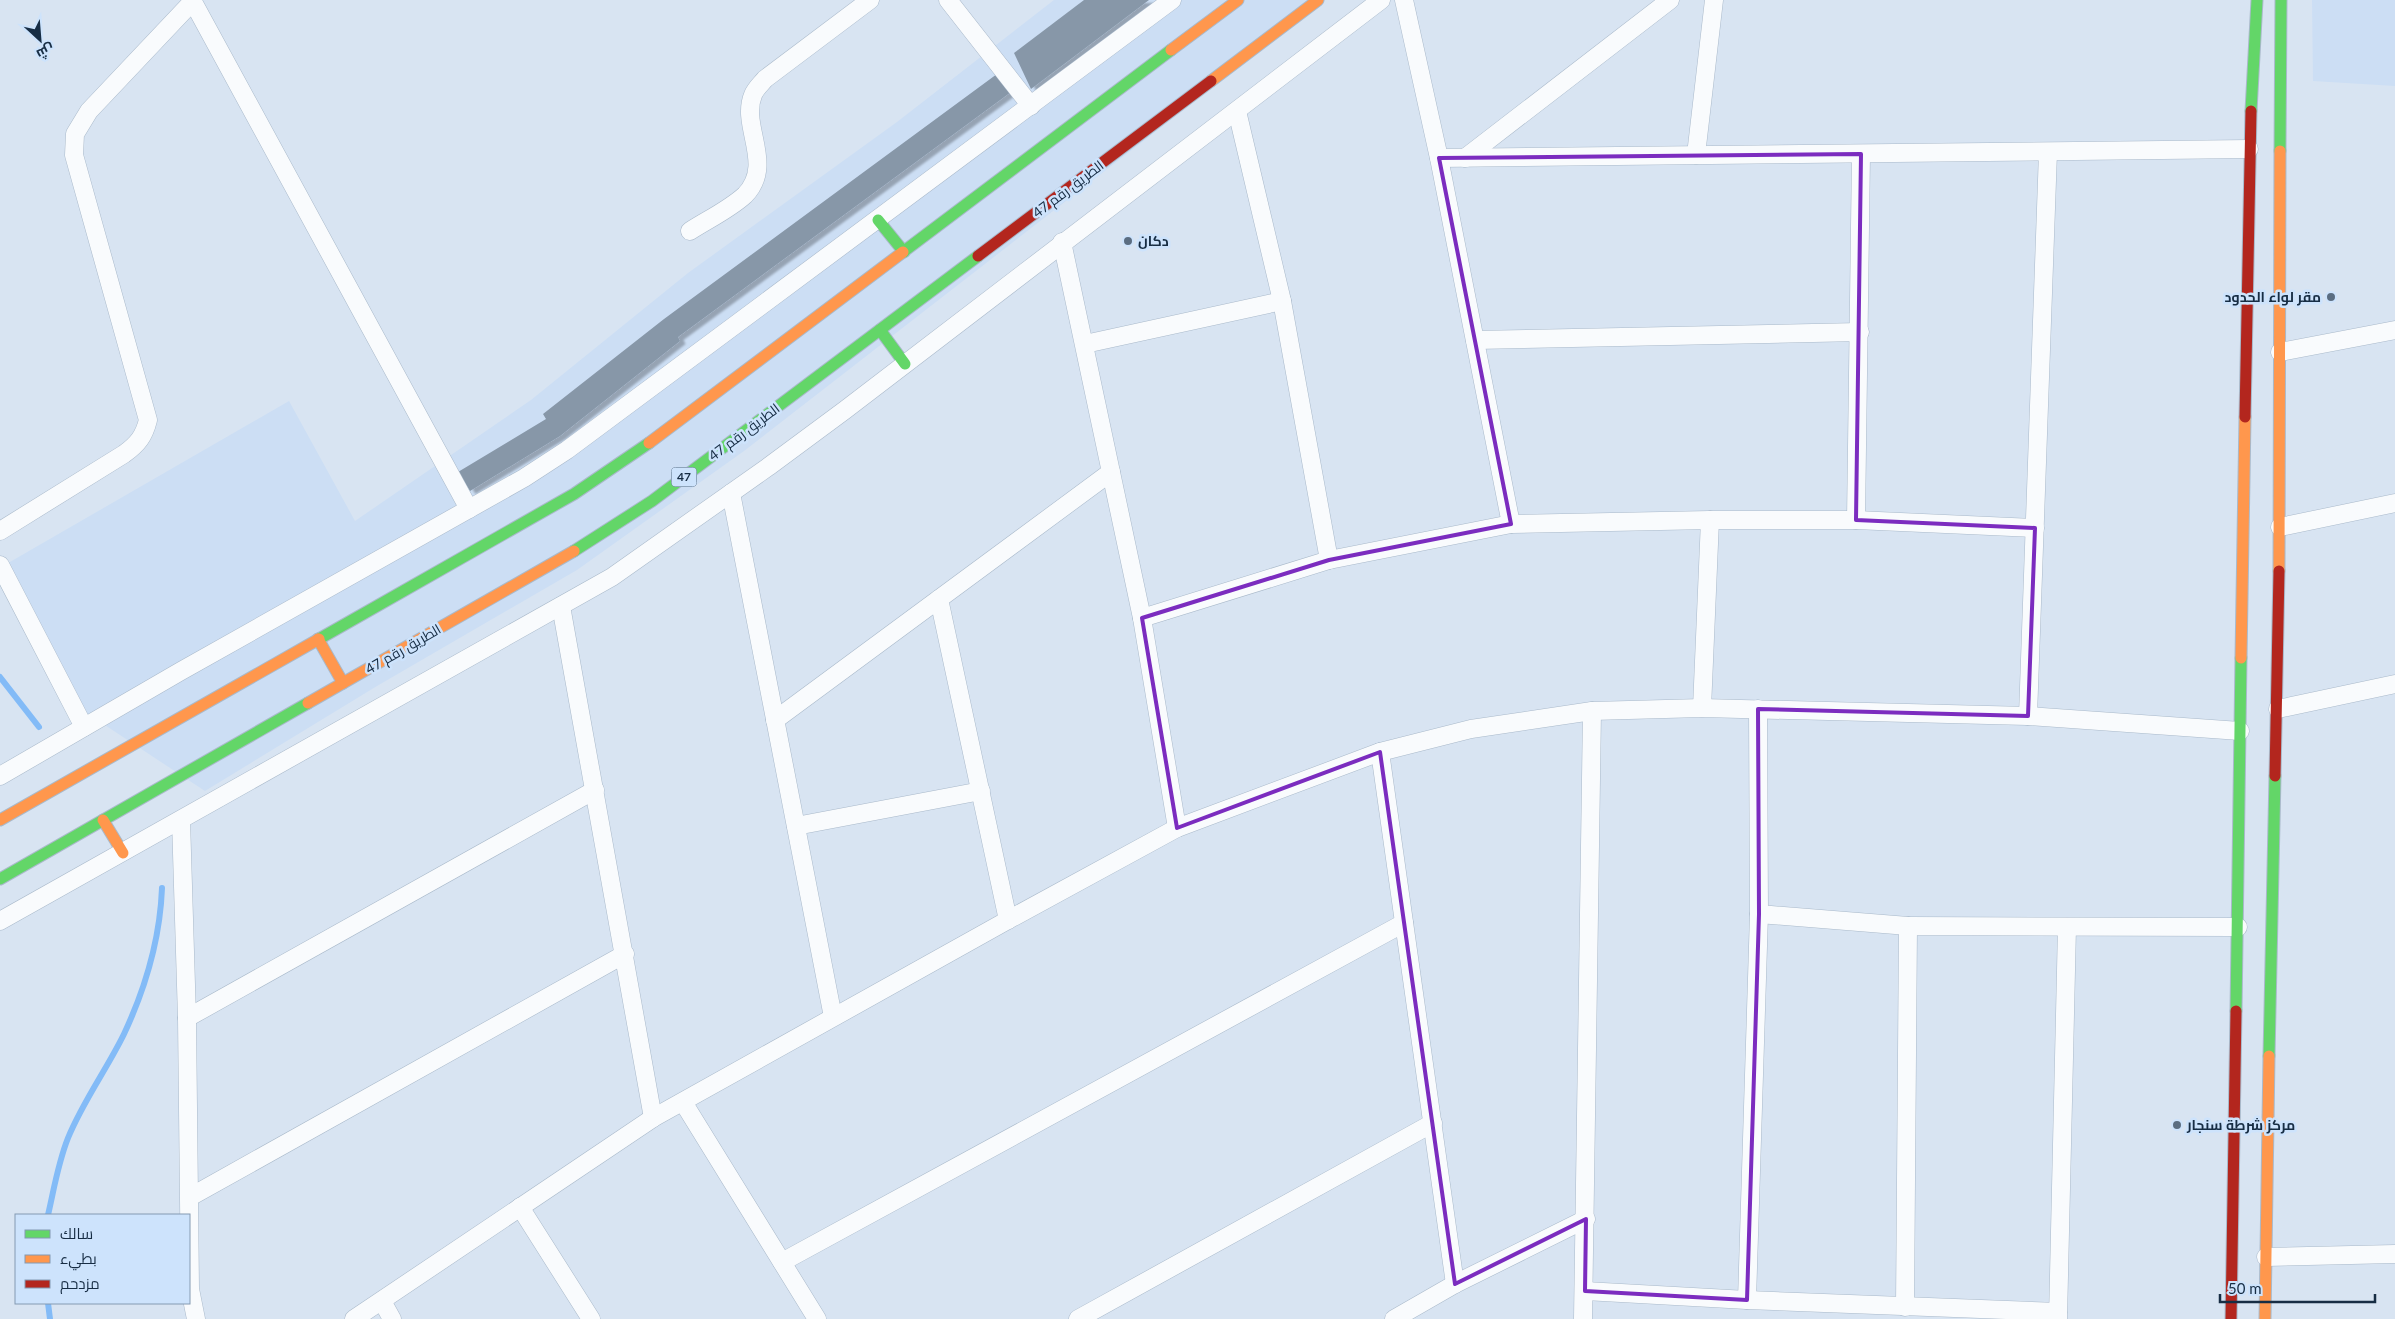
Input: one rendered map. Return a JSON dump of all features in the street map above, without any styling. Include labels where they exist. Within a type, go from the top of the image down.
[{"type":"main road","points":[[0,820],[574,494],[624,461],[1238,0]]},
{"type":"main road","name":"الطريق رقم 47","points":[[0,879],[598,537],[652,501],[1318,0]]},
{"type":"main road","points":[[2231,1319],[2249,149],[2257,0]]},
{"type":"main road","points":[[2265,1319],[2273,820],[2278,709],[2281,0]]},
{"type":"main road","points":[[878,220],[904,252]]},
{"type":"main road","points":[[880,330],[905,364]]},
{"type":"main road","points":[[318,639],[343,683]]},
{"type":"main road","points":[[103,820],[123,853]]},
{"type":"street","points":[[690,231],[745,194],[756,176],[758,154],[750,116],[753,95],[765,79],[870,0]]},
{"type":"street","points":[[948,0],[1031,106]]},
{"type":"street","points":[[0,776],[469,509],[567,450],[1172,0]]},
{"type":"street","points":[[0,921],[612,577],[731,494],[905,364],[1062,242],[1381,0]]},
{"type":"street","points":[[1404,0],[1475,340],[1510,524]]},
{"type":"street","points":[[1465,158],[1670,0]]},
{"type":"street","points":[[1696,155],[1714,0]]},
{"type":"street","points":[[0,532],[124,454],[136,445],[144,435],[148,420],[74,155],[75,134],[90,111],[192,1],[469,509]]},
{"type":"street","points":[[1237,111],[1282,301],[1329,560]]},
{"type":"street","points":[[1438,158],[2249,149]]},
{"type":"street","points":[[2028,716],[2048,152]]},
{"type":"street","points":[[1856,520],[1861,154]]},
{"type":"street","points":[[1062,242],[1142,618],[1177,828]]},
{"type":"street","points":[[1085,344],[1282,301]]},
{"type":"street","points":[[2280,352],[2395,330]]},
{"type":"street","points":[[1475,340],[1860,332]]},
{"type":"street","points":[[775,720],[1111,472]]},
{"type":"street","points":[[731,494],[833,1017]]},
{"type":"street","points":[[2280,527],[2395,503]]},
{"type":"street","points":[[1142,618],[1329,560],[1510,524],[1710,520],[1856,520],[2035,528]]},
{"type":"street","points":[[1702,708],[1710,520]]},
{"type":"street","points":[[0,565],[84,727]]},
{"type":"street","points":[[939,599],[1008,920]]},
{"type":"street","points":[[561,606],[626,954],[654,1118]]},
{"type":"street","points":[[2278,709],[2395,684]]},
{"type":"street","points":[[354,1319],[654,1118],[1008,920],[1177,828],[1380,752],[1471,729],[1592,711],[1702,708],[2028,716],[2240,731]]},
{"type":"street","points":[[1747,1300],[1759,914],[1758,709]]},
{"type":"street","points":[[1583,1319],[1585,1291],[1592,711]]},
{"type":"street","points":[[1380,752],[1455,1284]]},
{"type":"street","points":[[187,1018],[595,790]]},
{"type":"street","points":[[796,826],[981,791]]},
{"type":"street","points":[[181,820],[187,1018],[190,1289],[196,1319]]},
{"type":"street","points":[[1759,914],[1908,926],[2238,927]]},
{"type":"street","points":[[782,1262],[1404,923]]},
{"type":"street","points":[[1905,1307],[1908,926]]},
{"type":"street","points":[[1585,1291],[2058,1315],[2067,927]]},
{"type":"street","points":[[190,1197],[626,954]]},
{"type":"street","points":[[683,1102],[817,1319]]},
{"type":"street","points":[[1078,1319],[1433,1123]]},
{"type":"street","points":[[520,1207],[591,1319]]},
{"type":"street","points":[[1394,1319],[1455,1284],[1586,1219]]},
{"type":"street","points":[[2266,1257],[2395,1254]]},
{"type":"street","points":[[382,1301],[392,1319]]},
{"type":"highlighted area","points":[[1861,154],[1856,520],[2035,528],[2028,716],[1758,709],[1759,914],[1747,1300],[1585,1291],[1586,1219],[1455,1284],[1380,752],[1177,828],[1142,618],[1329,560],[1511,524],[1439,158]]},
{"type":"shaded area","points":[[1054,0],[1325,0],[744,451],[577,570],[377,686],[205,791],[76,706],[3,566],[289,401],[355,521],[531,400],[688,273],[897,122]]},
{"type":"shaded area","points":[[2312,0],[2395,0],[2395,86],[2313,81]]},
{"type":"building","points":[[1084,0],[1149,0],[1031,89],[1014,53]]},
{"type":"building","points":[[997,74],[1011,92],[678,337],[680,341],[560,436],[470,491],[458,472],[546,419],[543,414],[664,319]]},
{"type":"waterway","points":[[0,677],[39,727]]},
{"type":"waterway","points":[[48,1214],[59,1166],[68,1138],[124,1034],[139,999],[155,944],[162,888]]},
{"type":"waterway","points":[[48,1304],[50,1319]]},
{"type":"traffic: fast","points":[[2251,111],[2257,0]]},
{"type":"traffic: fast","points":[[2280,151],[2281,0]]},
{"type":"traffic: fast","points":[[903,252],[1171,50]]},
{"type":"traffic: fast","points":[[878,220],[904,252]]},
{"type":"traffic: fast","points":[[574,551],[652,501],[978,256]]},
{"type":"traffic: fast","points":[[880,330],[905,364]]},
{"type":"traffic: fast","points":[[319,639],[574,494],[649,443]]},
{"type":"traffic: fast","points":[[2236,1011],[2241,658]]},
{"type":"traffic: fast","points":[[0,879],[308,703]]},
{"type":"traffic: fast","points":[[2269,1056],[2275,776]]},
{"type":"traffic: slow","points":[[1171,50],[1238,0]]},
{"type":"traffic: slow","points":[[1211,81],[1318,0]]},
{"type":"traffic: slow","points":[[2279,571],[2280,151]]},
{"type":"traffic: slow","points":[[649,443],[903,252]]},
{"type":"traffic: slow","points":[[2241,658],[2245,417]]},
{"type":"traffic: slow","points":[[308,703],[574,551]]},
{"type":"traffic: slow","points":[[318,639],[343,683]]},
{"type":"traffic: slow","points":[[0,820],[319,639]]},
{"type":"traffic: slow","points":[[103,820],[123,853]]},
{"type":"traffic: slow","points":[[2265,1319],[2269,1056]]},
{"type":"traffic: jam","points":[[978,256],[1211,81]]},
{"type":"traffic: jam","points":[[2245,417],[2251,111]]},
{"type":"traffic: jam","points":[[2275,776],[2279,571]]},
{"type":"traffic: jam","points":[[2231,1319],[2236,1011]]},
{"type":"place","name":"دكان","points":[[1128,241]]},
{"type":"place","name":"مقر لواء الحدود","points":[[2331,297]]},
{"type":"place","name":"مركز شرطة سنجار","points":[[2177,1125]]}]
